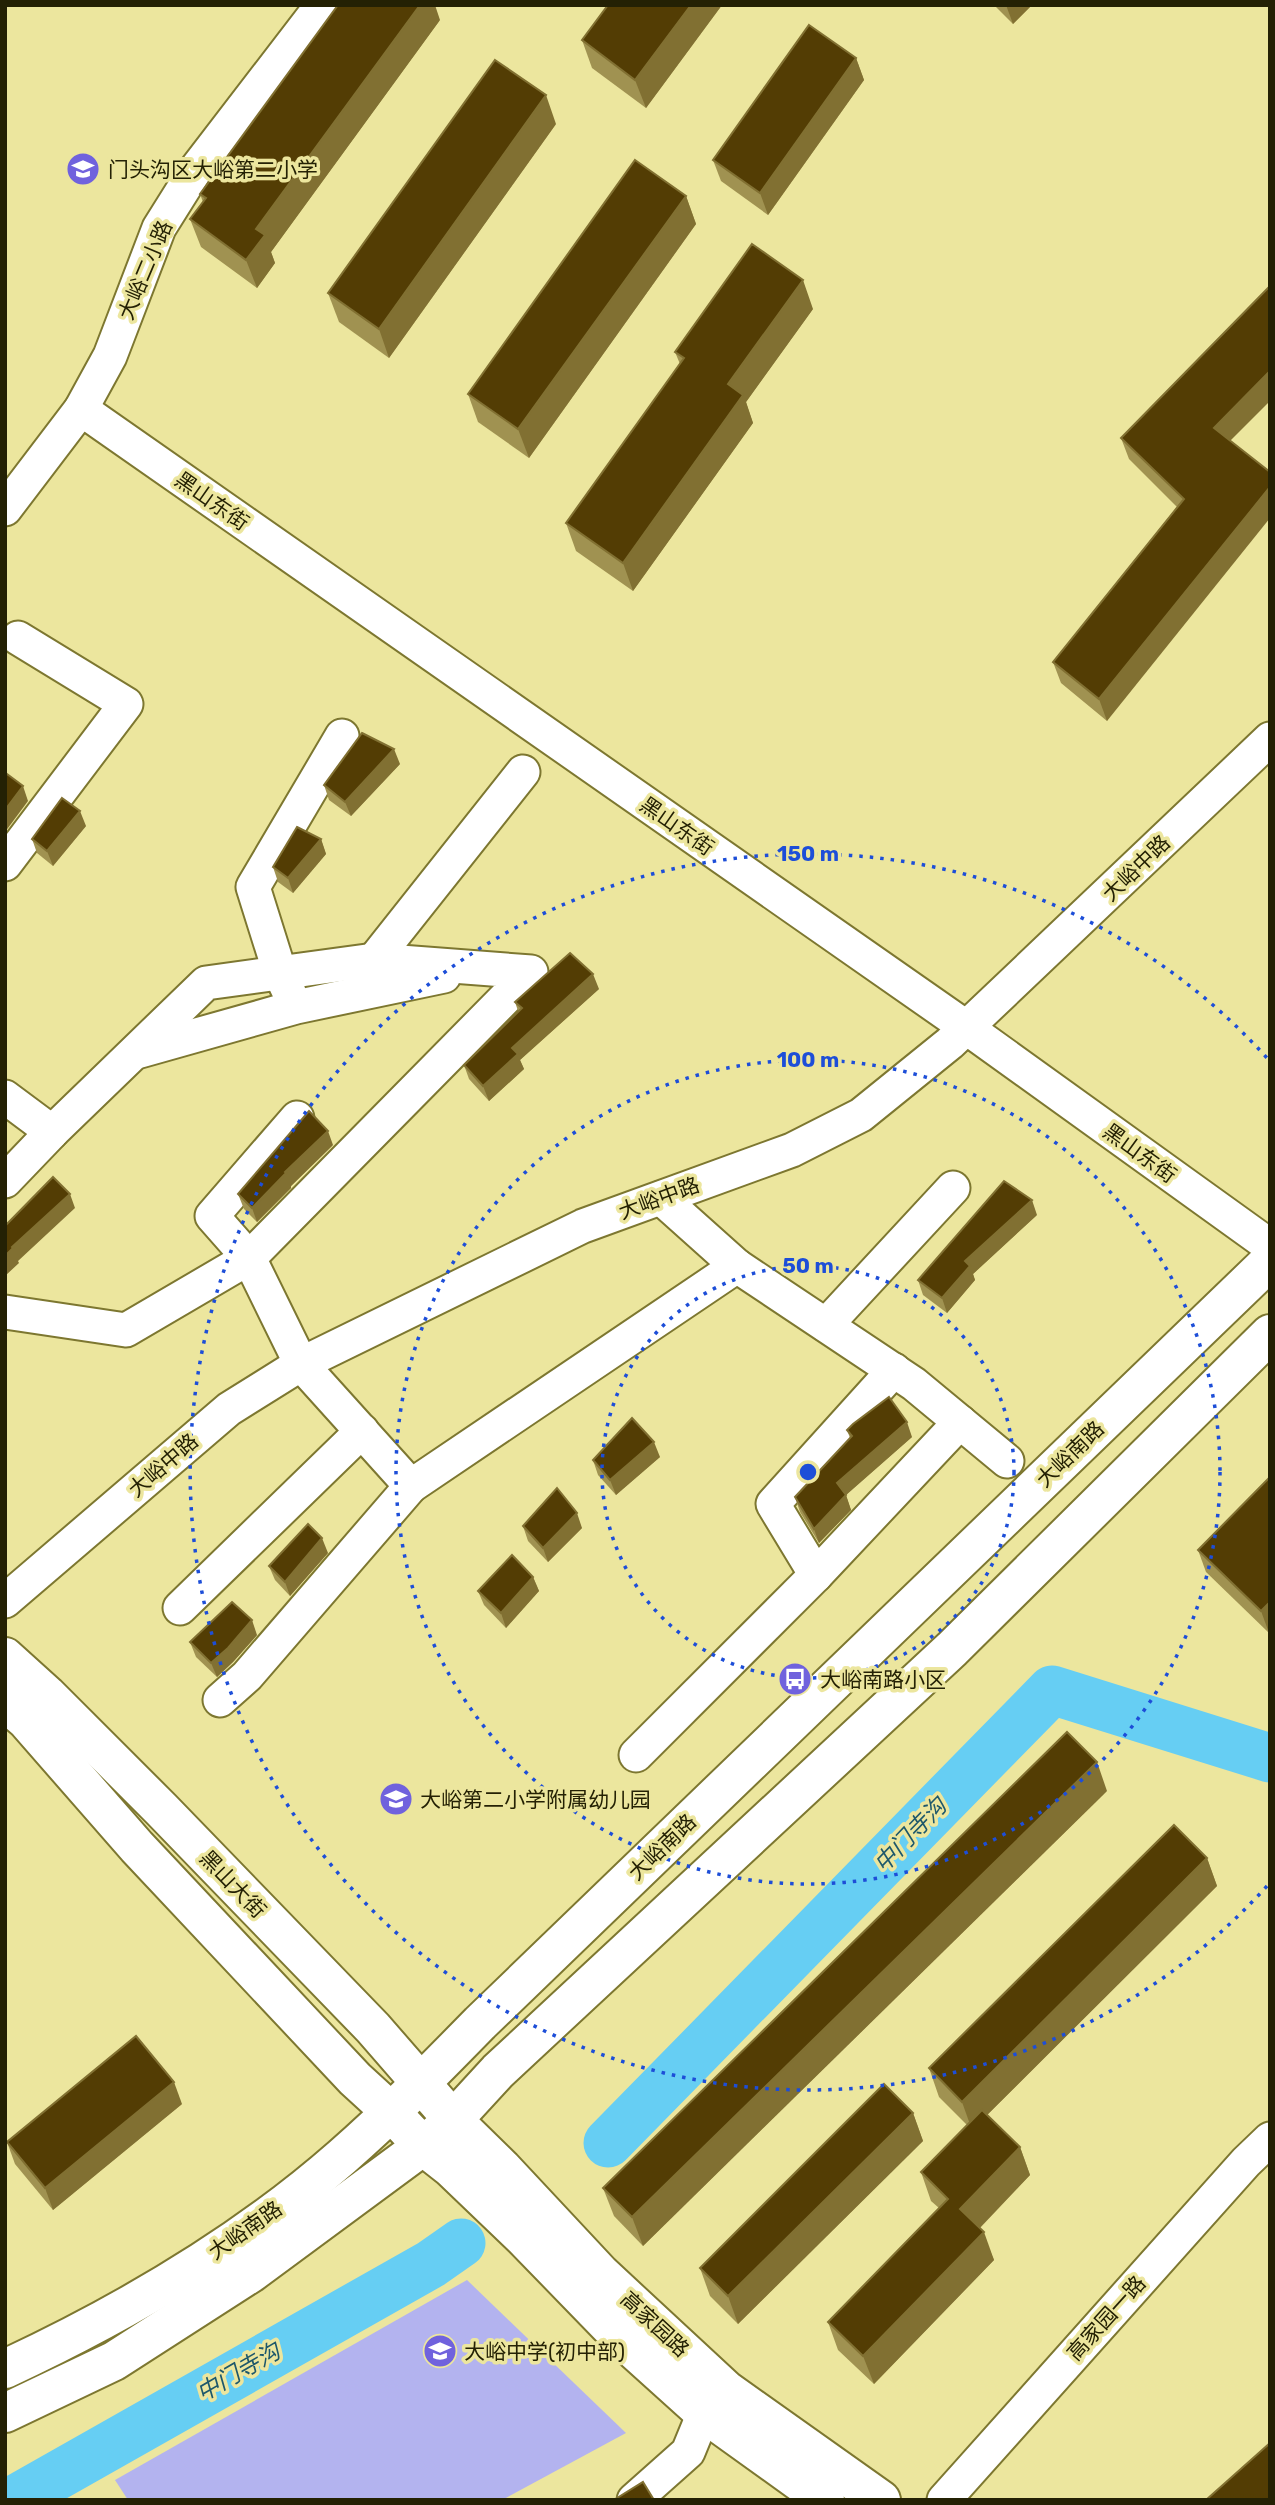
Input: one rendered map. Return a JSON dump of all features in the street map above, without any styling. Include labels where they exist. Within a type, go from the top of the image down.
[{"type":"main road","name":"大峪南路","points":[[5,2369],[131,2304],[244,2234],[340,2159],[421,2084],[480,2023],[1270,1261]]},
{"type":"main road","name":"大峪南路","points":[[5,2413],[114,2361],[251,2273],[423,2146],[453,2120],[498,2071],[952,1649],[1270,1334]]},
{"type":"main road","name":"黑山大街","points":[[5,1657],[161,1809],[373,2028],[453,2120]]},
{"type":"main road","points":[[5,1702],[26,1720],[137,1847],[355,2079],[423,2146]]},
{"type":"main road","name":"高家园路","points":[[453,2120],[601,2274],[726,2390],[881,2500]]},
{"type":"main road","name":"高家园路","points":[[423,2146],[451,2168],[623,2340],[704,2413],[825,2500]]},
{"type":"street","name":"大峪二小路","points":[[5,509],[81,409],[110,356],[159,228],[196,169],[322,5]]},
{"type":"street","name":"黑山东街","points":[[81,409],[967,1028],[1270,1246]]},
{"type":"street","points":[[5,864],[126,704],[18,638]]},
{"type":"street","points":[[296,1007],[279,973],[253,887],[342,736]]},
{"type":"street","name":"大峪中路","points":[[5,1601],[229,1409],[301,1364],[583,1226],[792,1150],[862,1115],[967,1028],[1270,739]]},
{"type":"street","points":[[374,960],[523,772]]},
{"type":"street","points":[[5,1181],[206,983],[374,960],[531,972],[248,1258],[126,1330],[5,1312]]},
{"type":"street","points":[[134,1053],[296,1007],[481,968]]},
{"type":"street","points":[[5,1097],[52,1132]]},
{"type":"street","points":[[297,1118],[212,1216],[248,1258],[301,1364],[411,1486]]},
{"type":"street","points":[[826,1325],[953,1188]]},
{"type":"street","points":[[661,1198],[737,1266],[894,1370],[1007,1461]]},
{"type":"street","points":[[220,1700],[247,1676],[411,1486],[737,1266]]},
{"type":"street","points":[[816,1575],[773,1504],[894,1370]]},
{"type":"street","points":[[636,1755],[816,1575],[960,1422]]},
{"type":"street","points":[[180,1608],[362,1431]]},
{"type":"street","name":"高家园一路","points":[[944,2500],[1246,2162],[1270,2139]]},
{"type":"street","points":[[634,2500],[688,2452],[704,2413]]},
{"type":"shaded area","name":"大峪中学(初中部)","points":[[467,2280],[626,2433],[502,2500],[128,2500],[115,2480]]},
{"type":"building","points":[[338,5],[420,5],[256,229],[265,235],[246,260],[190,219],[206,198],[200,194]]},
{"type":"building","points":[[608,5],[691,5],[635,80],[582,40]]},
{"type":"building","points":[[809,25],[856,58],[760,193],[713,160]]},
{"type":"building","points":[[495,60],[546,95],[379,329],[328,293]]},
{"type":"building","points":[[635,160],[686,196],[518,429],[468,394]]},
{"type":"building","points":[[752,244],[803,280],[728,384],[743,395],[623,563],[566,523],[684,358],[675,352]]},
{"type":"building","points":[[1270,286],[1270,371],[1214,428],[1270,472],[1270,487],[1099,699],[1053,662],[1184,499],[1121,438]]},
{"type":"building","points":[[362,733],[394,749],[345,802],[324,785]]},
{"type":"building","points":[[7,774],[23,786],[5,810],[5,777]]},
{"type":"building","points":[[62,798],[80,811],[47,851],[32,839]]},
{"type":"building","points":[[297,827],[321,839],[288,878],[273,867]]},
{"type":"building","points":[[570,953],[593,974],[512,1048],[518,1054],[483,1086],[464,1065],[522,1008],[515,1002]]},
{"type":"building","points":[[309,1111],[328,1131],[252,1208],[238,1194]]},
{"type":"building","points":[[53,1177],[70,1194],[5,1256],[5,1226]]},
{"type":"building","points":[[1004,1181],[1032,1200],[965,1261],[970,1266],[942,1298],[918,1280]]},
{"type":"building","points":[[889,1397],[907,1422],[837,1483],[846,1495],[814,1529],[795,1497],[852,1436],[847,1430]]},
{"type":"building","points":[[632,1418],[654,1442],[610,1480],[593,1460]]},
{"type":"building","points":[[1270,1477],[1270,1602],[1261,1611],[1198,1550]]},
{"type":"building","points":[[557,1488],[577,1513],[543,1548],[523,1526]]},
{"type":"building","points":[[308,1524],[322,1538],[285,1582],[269,1566]]},
{"type":"building","points":[[512,1555],[533,1577],[501,1613],[478,1591]]},
{"type":"building","points":[[232,1602],[252,1620],[211,1663],[190,1642]]},
{"type":"building","points":[[1067,1732],[1097,1762],[632,2217],[603,2188]]},
{"type":"building","points":[[1174,1825],[1207,1858],[962,2102],[929,2068]]},
{"type":"building","points":[[136,2036],[174,2082],[45,2188],[7,2142]]},
{"type":"building","points":[[884,2084],[913,2113],[728,2296],[700,2268]]},
{"type":"building","points":[[982,2110],[1020,2147],[960,2209],[984,2232],[863,2356],[828,2322],[948,2199],[921,2172]]},
{"type":"building","points":[[1270,2443],[1270,2500],[1206,2500]]},
{"type":"building","points":[[643,2482],[654,2500],[614,2500]]},
{"type":"waterway","name":"中门寺沟","points":[[608,2143],[1052,1690],[1270,1758]]},
{"type":"waterway","name":"中门寺沟","points":[[14,2500],[431,2264],[461,2243]]},
{"type":"place","name":"门头沟区大峪第二小学","points":[[83,169]]},
{"type":"place","name":"大峪南路小区","points":[[795,1679]]},
{"type":"place","name":"大峪第二小学附属幼儿园","points":[[396,1799]]},
{"type":"place","name":"大峪中学(初中部)","points":[[440,2351]]}]
